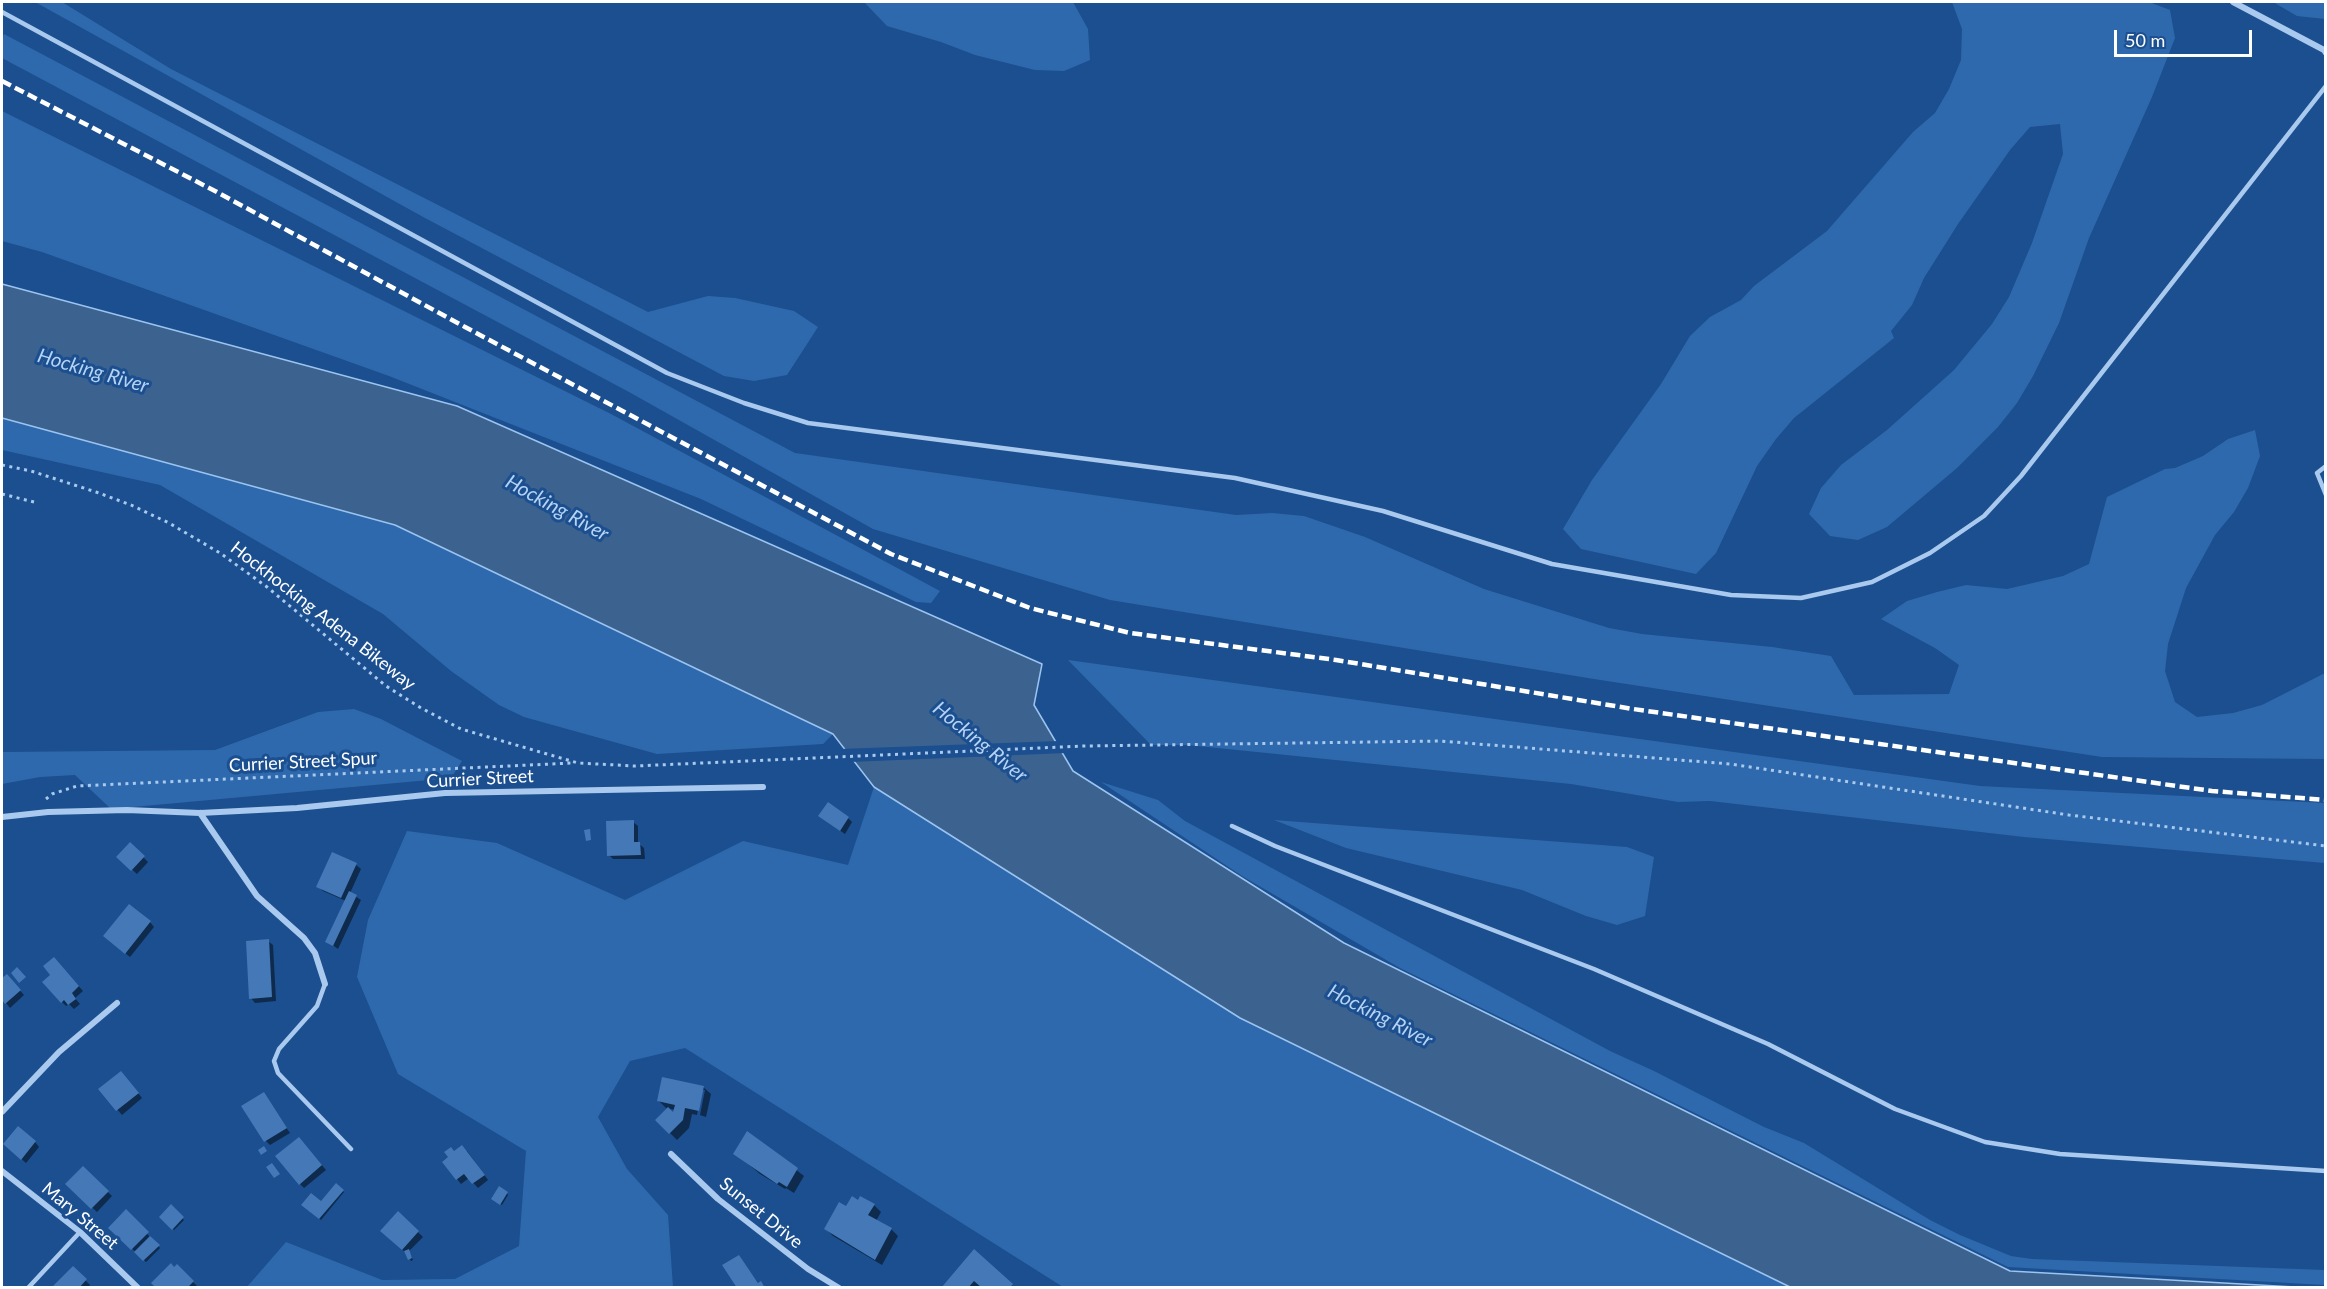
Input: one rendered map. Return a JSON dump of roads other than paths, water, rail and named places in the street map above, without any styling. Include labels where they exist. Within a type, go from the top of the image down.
[{"type":"street","points":[[2233,2],[2324,50],[2325,54]]},
{"type":"street","name":"Currier Street","points":[[2,818],[48,812],[130,810],[200,813],[297,808],[445,794],[763,787]]},
{"type":"street","points":[[200,813],[251,889],[304,938],[315,953],[325,984]]},
{"type":"street","points":[[2,1112],[58,1052],[117,1003]]},
{"type":"street","name":"Sunset Drive","points":[[671,1154],[718,1199],[808,1269],[839,1287]]},
{"type":"street","name":"Mary Street","points":[[2,1171],[80,1232],[138,1287]]},
{"type":"lane","points":[[2,12],[668,373],[744,403],[808,423],[1235,478],[1383,511],[1552,564],[1731,595],[1802,598],[1872,582],[1930,553],[1984,516],[2021,476],[2325,86]]},
{"type":"lane","points":[[2325,466],[2317,473],[2325,495]]},
{"type":"lane","points":[[1232,826],[1275,846],[1594,969],[1768,1044],[1895,1109],[1985,1142],[2060,1154],[2325,1171]]},
{"type":"lane","points":[[325,984],[317,1006],[279,1048],[274,1061],[278,1073],[351,1149]]},
{"type":"lane","points":[[28,1287],[80,1232]]},
{"type":"water","name":"Hocking River","points":[[2,284],[457,406],[1042,664],[1034,705],[1073,771],[1344,943],[2010,1271],[2295,1287],[1790,1287],[1240,1018],[874,787],[833,734],[395,525],[2,418]]},
{"type":"railway","points":[[2,81],[215,191],[891,554],[1030,608],[1130,633],[1336,660],[1633,709],[2212,791],[2326,800]]}]
